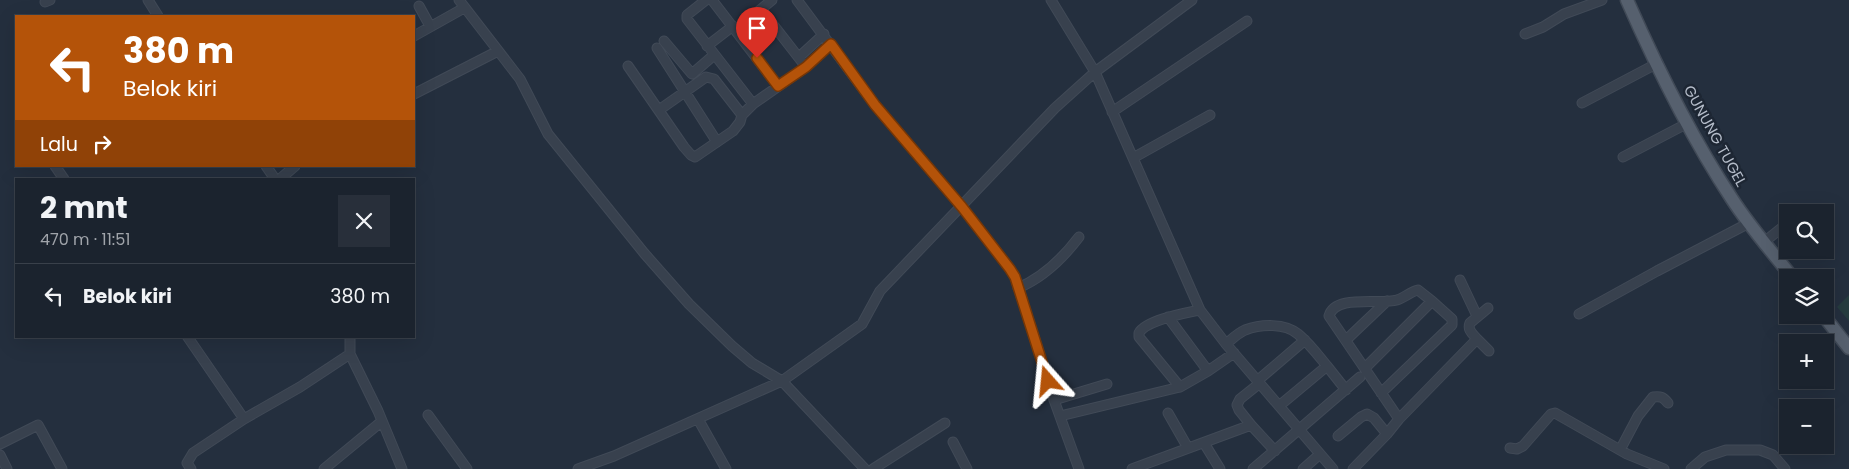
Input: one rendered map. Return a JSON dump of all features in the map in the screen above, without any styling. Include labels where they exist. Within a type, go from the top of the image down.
[{"type":"main road","name":"GUNUNG TUGEL","points":[[1627,0],[1688,123],[1716,174],[1749,223],[1786,269]]},
{"type":"main road","points":[[1830,324],[1849,348]]},
{"type":"street","points":[[148,0],[157,15]]},
{"type":"street","points":[[706,0],[687,16],[714,56],[753,104]]},
{"type":"street","points":[[712,0],[778,86]]},
{"type":"street","points":[[707,46],[772,0]]},
{"type":"street","points":[[797,0],[875,105],[962,207],[1015,277],[1054,400],[1079,469]]},
{"type":"street","points":[[1051,0],[1095,72],[1200,310],[1226,344],[1333,469]]},
{"type":"street","points":[[578,469],[614,456],[782,381],[862,324],[880,291],[1055,108],[1095,72],[1192,0]]},
{"type":"street","points":[[1526,34],[1543,27],[1564,14],[1602,0]]},
{"type":"street","points":[[415,35],[461,4],[520,79],[548,134],[644,253],[689,304],[752,363],[782,381],[865,469]]},
{"type":"street","points":[[419,6],[430,26]]},
{"type":"street","points":[[760,9],[806,67]]},
{"type":"street","points":[[1112,112],[1247,21]]},
{"type":"street","points":[[799,57],[824,34]]},
{"type":"street","points":[[664,41],[692,74],[714,56]]},
{"type":"street","points":[[628,66],[684,147],[693,156],[717,142],[737,127],[742,115],[753,104],[806,67],[831,44]]},
{"type":"street","points":[[657,48],[717,142]]},
{"type":"street","points":[[415,93],[498,51]]},
{"type":"street","points":[[1582,103],[1658,63]]},
{"type":"street","points":[[658,110],[706,77],[712,77],[742,115]]},
{"type":"street","points":[[1133,158],[1210,115]]},
{"type":"street","points":[[1622,157],[1688,123]]},
{"type":"street","points":[[57,167],[63,178]]},
{"type":"street","points":[[267,167],[274,178]]},
{"type":"street","points":[[281,178],[294,167]]},
{"type":"street","points":[[1579,314],[1749,223]]},
{"type":"street","points":[[1764,242],[1779,230]]},
{"type":"street","points":[[1018,288],[1034,280],[1048,269],[1079,237]]},
{"type":"street","points":[[1460,280],[1477,316]]},
{"type":"street","points":[[1382,393],[1452,325],[1452,320],[1418,290],[1398,300],[1344,303],[1334,307],[1330,311],[1329,316],[1399,419]]},
{"type":"street","points":[[1346,340],[1387,301]]},
{"type":"street","points":[[1365,368],[1432,301]]},
{"type":"street","points":[[1488,308],[1477,316],[1469,326],[1469,330],[1489,351]]},
{"type":"street","points":[[1180,386],[1138,333],[1143,327],[1168,317],[1200,310]]},
{"type":"street","points":[[1168,317],[1208,371]]},
{"type":"street","points":[[1226,344],[1246,330],[1282,326],[1290,328],[1305,340],[1346,390]]},
{"type":"street","points":[[188,338],[244,419]]},
{"type":"street","points":[[350,338],[350,354],[378,411],[402,469]]},
{"type":"street","points":[[1353,469],[1477,339]]},
{"type":"street","points":[[1275,451],[1251,425],[1237,405],[1240,399],[1305,340]]},
{"type":"street","points":[[1060,416],[1180,386],[1208,371],[1234,353]]},
{"type":"street","points":[[191,469],[188,463],[193,453],[244,419],[300,387],[350,354]]},
{"type":"street","points":[[1279,406],[1327,366]]},
{"type":"street","points":[[1253,469],[1360,377]]},
{"type":"street","points":[[1054,400],[1106,384]]},
{"type":"street","points":[[1620,450],[1638,416],[1653,397],[1663,397],[1668,403]]},
{"type":"street","points":[[1168,412],[1188,448]]},
{"type":"street","points":[[1510,448],[1517,450],[1523,446],[1551,414],[1555,413],[1620,450],[1664,469]]},
{"type":"street","points":[[1338,436],[1367,414],[1372,416],[1387,434]]},
{"type":"street","points":[[428,415],[467,469]]},
{"type":"street","points":[[698,419],[726,469]]},
{"type":"street","points":[[324,469],[381,422]]},
{"type":"street","points":[[872,469],[945,423]]},
{"type":"street","points":[[0,444],[38,425],[62,469]]},
{"type":"street","points":[[1132,469],[1251,425]]},
{"type":"street","points":[[953,442],[967,469]]},
{"type":"street","points":[[1204,443],[1220,469]]},
{"type":"street","points":[[1691,469],[1706,457],[1726,450],[1760,450],[1773,455],[1785,469]]},
{"type":"street","points":[[1303,469],[1320,454]]},
{"type":"street","points":[[0,456],[7,469]]},
{"type":"green space","points":[[1849,295],[1849,321],[1837,307]]},
{"type":"route","points":[[757,58],[778,86],[806,67],[831,44],[875,105],[962,207],[1010,269],[1015,277],[1048,381]]}]
